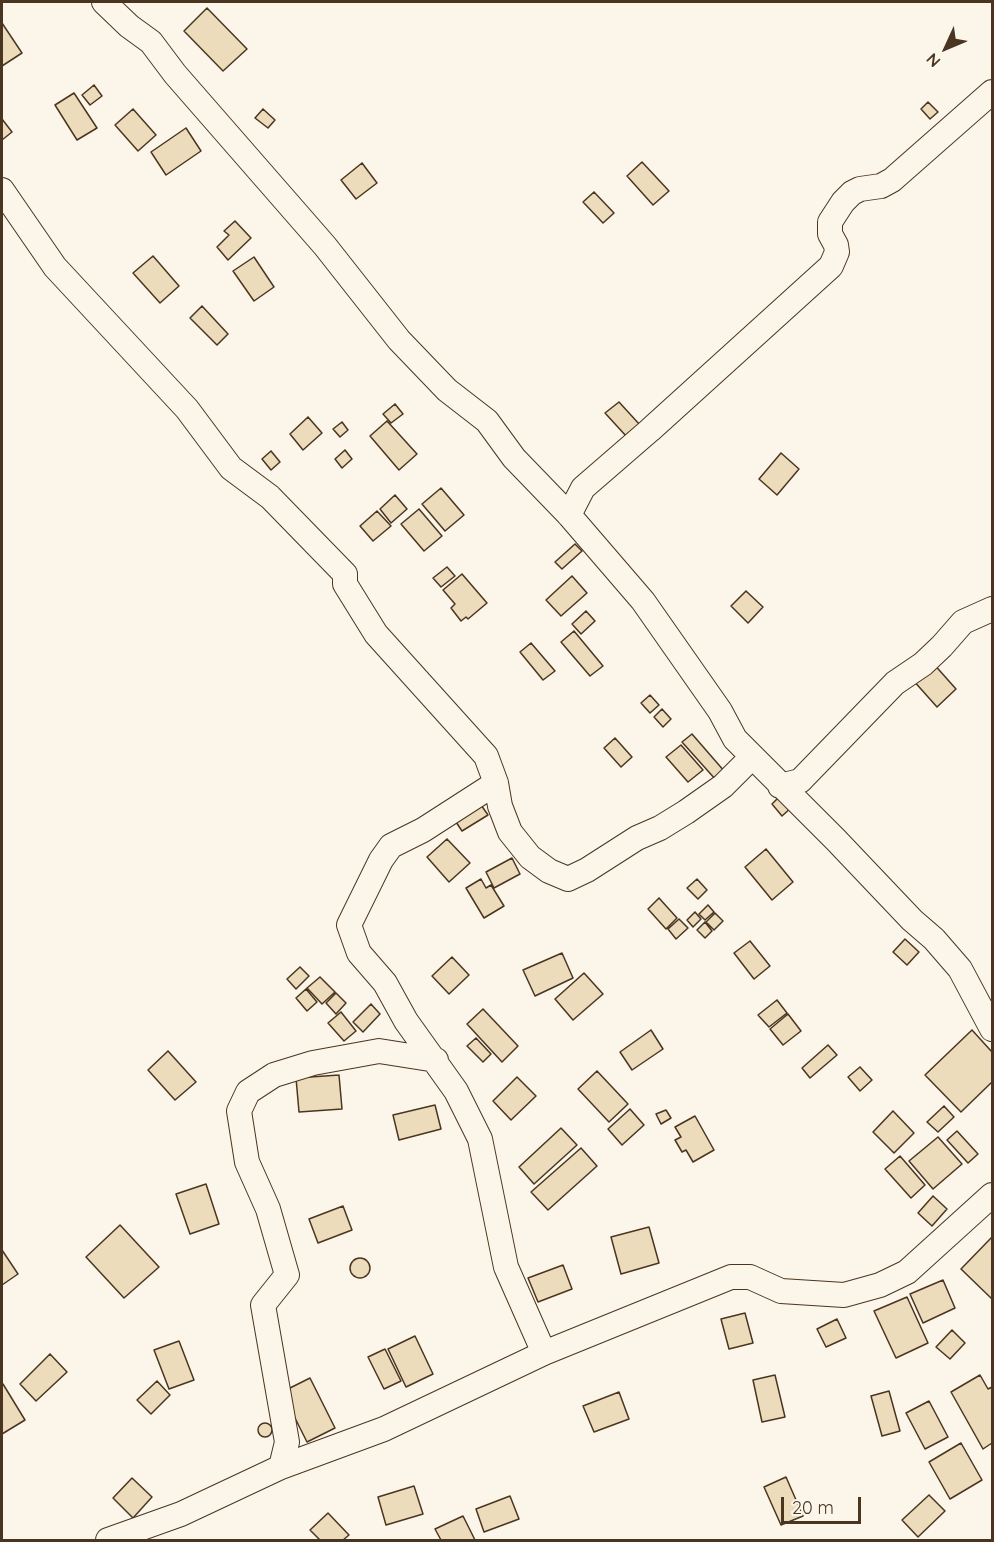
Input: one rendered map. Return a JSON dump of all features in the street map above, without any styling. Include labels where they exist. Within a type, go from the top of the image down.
[{"type":"street","points":[[104,2],[129,26],[151,42],[182,82],[325,246],[399,340],[447,390],[487,421],[514,458],[569,515],[643,601],[720,711],[735,739],[912,920],[934,939],[960,969],[993,1029]]},
{"type":"street","points":[[569,515],[583,488],[831,266],[837,252],[830,234],[830,222],[852,193],[860,189],[881,186],[892,180],[993,92]]},
{"type":"street","points":[[2,189],[55,267],[187,409],[231,468],[270,496],[345,574],[345,584],[376,634],[486,756],[510,832],[530,856],[549,871],[568,879],[686,812],[723,786],[752,757]]},
{"type":"street","points":[[780,786],[800,781],[895,683],[923,664],[963,622],[993,609]]},
{"type":"street","points":[[496,783],[423,830],[391,846],[349,925],[359,953],[385,983],[406,1021],[456,1091],[480,1140],[506,1267],[544,1353]]},
{"type":"street","points":[[281,1467],[287,1442],[264,1305],[287,1275],[268,1209],[247,1162],[239,1111],[248,1092],[274,1075],[313,1063],[379,1051],[435,1060]]},
{"type":"street","points":[[108,1540],[182,1514],[281,1467],[384,1429],[544,1353],[731,1277],[750,1277],[781,1292],[844,1295],[880,1285],[907,1272],[993,1195]]},
{"type":"building","points":[[207,8],[247,49],[223,71],[184,31]]},
{"type":"building","points":[[2,23],[22,53],[2,66]]},
{"type":"building","points":[[94,85],[102,96],[90,105],[82,95]]},
{"type":"building","points":[[74,93],[97,128],[77,140],[55,105]]},
{"type":"building","points":[[928,102],[938,112],[930,119],[921,109]]},
{"type":"building","points":[[133,109],[156,135],[138,151],[115,125]]},
{"type":"building","points":[[263,109],[275,120],[268,128],[255,118]]},
{"type":"building","points":[[2,119],[12,132],[2,140]]},
{"type":"building","points":[[186,128],[201,151],[166,175],[151,152]]},
{"type":"building","points":[[642,162],[669,191],[653,205],[627,176]]},
{"type":"building","points":[[362,163],[377,183],[356,199],[341,180]]},
{"type":"building","points":[[594,192],[614,213],[603,223],[583,202]]},
{"type":"building","points":[[235,221],[251,238],[228,260],[217,247],[229,235],[224,231]]},
{"type":"building","points":[[153,256],[179,286],[160,303],[133,273]]},
{"type":"building","points":[[254,257],[274,287],[254,301],[233,271]]},
{"type":"building","points":[[202,306],[228,334],[217,345],[190,318]]},
{"type":"building","points":[[619,402],[640,425],[627,437],[605,413]]},
{"type":"building","points":[[395,404],[403,414],[391,423],[383,414]]},
{"type":"building","points":[[308,417],[322,433],[303,450],[290,434]]},
{"type":"building","points":[[387,421],[417,454],[399,470],[370,436]]},
{"type":"building","points":[[342,422],[348,430],[340,437],[333,429]]},
{"type":"building","points":[[345,450],[352,459],[342,468],[335,459]]},
{"type":"building","points":[[271,451],[280,462],[271,470],[262,459]]},
{"type":"building","points":[[781,453],[799,469],[777,495],[759,479]]},
{"type":"building","points":[[441,488],[464,515],[445,531],[422,504]]},
{"type":"building","points":[[395,495],[407,509],[391,523],[380,509]]},
{"type":"building","points":[[419,509],[442,536],[424,551],[401,524]]},
{"type":"building","points":[[377,511],[391,526],[373,541],[360,526]]},
{"type":"building","points":[[575,544],[582,551],[562,569],[555,562]]},
{"type":"building","points":[[447,567],[455,576],[441,587],[433,578]]},
{"type":"building","points":[[462,574],[487,603],[468,619],[466,617],[461,621],[451,608],[455,604],[443,590]]},
{"type":"building","points":[[572,576],[587,593],[561,616],[546,600]]},
{"type":"building","points":[[746,591],[763,607],[748,623],[731,606]]},
{"type":"building","points":[[586,611],[595,621],[581,634],[572,624]]},
{"type":"building","points":[[574,631],[603,666],[590,676],[561,642]]},
{"type":"building","points":[[531,643],[555,671],[543,680],[520,652]]},
{"type":"building","points":[[932,662],[956,689],[937,707],[912,679]]},
{"type":"building","points":[[650,695],[659,705],[650,713],[641,703]]},
{"type":"building","points":[[662,709],[671,719],[663,727],[654,717]]},
{"type":"building","points":[[692,734],[725,772],[716,780],[682,742]]},
{"type":"building","points":[[615,738],[632,757],[621,767],[604,748]]},
{"type":"building","points":[[681,745],[703,770],[688,782],[666,757]]},
{"type":"building","points":[[781,795],[792,807],[782,816],[772,804]]},
{"type":"building","points":[[479,802],[488,815],[462,831],[454,819]]},
{"type":"building","points":[[447,839],[470,863],[449,882],[427,857]]},
{"type":"building","points":[[766,849],[793,882],[772,900],[745,867]]},
{"type":"building","points":[[512,858],[520,874],[494,888],[486,872]]},
{"type":"building","points":[[481,879],[486,888],[491,885],[504,906],[484,918],[466,888]]},
{"type":"building","points":[[697,879],[707,890],[698,899],[687,888]]},
{"type":"building","points":[[659,898],[677,918],[666,929],[648,909]]},
{"type":"building","points":[[708,905],[714,912],[705,920],[699,914]]},
{"type":"building","points":[[695,912],[701,919],[693,927],[687,920]]},
{"type":"building","points":[[715,913],[723,921],[714,930],[706,922]]},
{"type":"building","points":[[679,919],[688,928],[676,939],[668,929]]},
{"type":"building","points":[[705,922],[712,931],[705,938],[697,930]]},
{"type":"building","points":[[905,939],[919,952],[907,965],[893,952]]},
{"type":"building","points":[[750,941],[770,966],[754,979],[734,953]]},
{"type":"building","points":[[562,953],[573,978],[535,996],[523,970]]},
{"type":"building","points":[[452,957],[469,975],[449,994],[432,976]]},
{"type":"building","points":[[300,967],[309,976],[296,989],[287,979]]},
{"type":"building","points":[[584,973],[603,994],[573,1020],[555,999]]},
{"type":"building","points":[[320,977],[335,992],[322,1004],[307,988]]},
{"type":"building","points":[[306,989],[317,1002],[307,1011],[296,998]]},
{"type":"building","points":[[336,993],[346,1003],[336,1014],[326,1003]]},
{"type":"building","points":[[777,1000],[787,1013],[769,1027],[758,1015]]},
{"type":"building","points":[[371,1004],[380,1014],[363,1032],[353,1022]]},
{"type":"building","points":[[483,1009],[518,1046],[502,1062],[467,1024]]},
{"type":"building","points":[[341,1012],[356,1031],[344,1041],[328,1023]]},
{"type":"building","points":[[788,1014],[801,1031],[783,1045],[770,1029]]},
{"type":"building","points":[[651,1030],[663,1049],[632,1070],[620,1052]]},
{"type":"building","points":[[972,1030],[992,1052],[992,1082],[961,1112],[925,1075]]},
{"type":"building","points":[[476,1038],[491,1054],[483,1062],[467,1046]]},
{"type":"building","points":[[828,1045],[837,1055],[810,1078],[802,1068]]},
{"type":"building","points":[[168,1051],[196,1082],[175,1100],[148,1070]]},
{"type":"building","points":[[860,1067],[872,1080],[860,1091],[848,1077]]},
{"type":"building","points":[[597,1071],[628,1104],[609,1122],[578,1089]]},
{"type":"building","points":[[339,1075],[342,1109],[299,1112],[296,1078]]},
{"type":"building","points":[[517,1077],[536,1096],[511,1120],[493,1101]]},
{"type":"building","points":[[435,1105],[441,1129],[399,1140],[393,1115]]},
{"type":"building","points":[[944,1106],[954,1117],[938,1132],[927,1122]]},
{"type":"building","points":[[630,1109],[644,1125],[622,1145],[608,1129]]},
{"type":"building","points":[[666,1110],[671,1118],[661,1124],[656,1114]]},
{"type":"building","points":[[893,1111],[914,1133],[894,1153],[873,1132]]},
{"type":"building","points":[[695,1116],[714,1150],[693,1162],[686,1150],[682,1152],[675,1140],[681,1137],[675,1127]]},
{"type":"building","points":[[561,1128],[577,1145],[534,1184],[519,1167]]},
{"type":"building","points":[[957,1131],[978,1154],[968,1163],[947,1140]]},
{"type":"building","points":[[938,1137],[962,1164],[933,1189],[909,1161]]},
{"type":"building","points":[[581,1148],[597,1166],[548,1210],[531,1192]]},
{"type":"building","points":[[900,1156],[925,1185],[911,1198],[885,1169]]},
{"type":"building","points":[[206,1184],[219,1224],[190,1234],[176,1194]]},
{"type":"building","points":[[933,1196],[947,1209],[932,1226],[918,1213]]},
{"type":"building","points":[[343,1206],[352,1230],[318,1243],[309,1219]]},
{"type":"building","points":[[120,1225],[159,1267],[124,1298],[86,1257]]},
{"type":"building","points":[[649,1227],[659,1263],[621,1274],[611,1237]]},
{"type":"building","points":[[992,1237],[992,1299],[961,1269]]},
{"type":"building","points":[[2,1250],[18,1274],[2,1285]]},
{"type":"building","points":[[360,1258],[367,1261],[370,1268],[367,1275],[360,1278],[353,1275],[350,1268],[353,1261]]},
{"type":"building","points":[[563,1265],[572,1289],[538,1302],[528,1278]]},
{"type":"building","points":[[943,1280],[955,1308],[923,1323],[910,1294]]},
{"type":"building","points":[[907,1297],[928,1343],[896,1358],[874,1311]]},
{"type":"building","points":[[745,1313],[753,1343],[729,1349],[721,1319]]},
{"type":"building","points":[[837,1319],[846,1338],[826,1347],[817,1329]]},
{"type":"building","points":[[952,1330],[965,1343],[950,1359],[936,1347]]},
{"type":"building","points":[[415,1336],[433,1374],[406,1387],[388,1349]]},
{"type":"building","points":[[179,1341],[194,1380],[169,1389],[154,1350]]},
{"type":"building","points":[[385,1349],[401,1381],[384,1389],[368,1357]]},
{"type":"building","points":[[50,1354],[67,1372],[36,1401],[20,1384]]},
{"type":"building","points":[[775,1375],[785,1417],[762,1422],[753,1380]]},
{"type":"building","points":[[980,1375],[988,1389],[992,1387],[992,1443],[983,1449],[951,1392]]},
{"type":"building","points":[[310,1378],[335,1428],[307,1442],[282,1392]]},
{"type":"building","points":[[157,1381],[170,1395],[151,1414],[137,1400]]},
{"type":"building","points":[[2,1385],[25,1420],[2,1434]]},
{"type":"building","points":[[889,1391],[900,1431],[882,1436],[871,1396]]},
{"type":"building","points":[[619,1392],[629,1419],[594,1432],[583,1406]]},
{"type":"building","points":[[929,1401],[948,1437],[925,1449],[906,1413]]},
{"type":"building","points":[[262,1423],[268,1423],[272,1430],[268,1437],[262,1437],[258,1433],[258,1427]]},
{"type":"building","points":[[961,1443],[982,1480],[950,1499],[929,1462]]},
{"type":"building","points":[[786,1477],[803,1516],[781,1525],[764,1487]]},
{"type":"building","points":[[132,1478],[152,1497],[133,1518],[113,1498]]},
{"type":"building","points":[[414,1486],[423,1514],[386,1525],[378,1497]]},
{"type":"building","points":[[929,1495],[945,1511],[918,1537],[902,1520]]},
{"type":"building","points":[[510,1496],[519,1519],[484,1532],[476,1509]]},
{"type":"building","points":[[328,1513],[349,1535],[343,1540],[320,1540],[310,1530]]},
{"type":"building","points":[[463,1516],[475,1540],[441,1540],[435,1529]]}]
